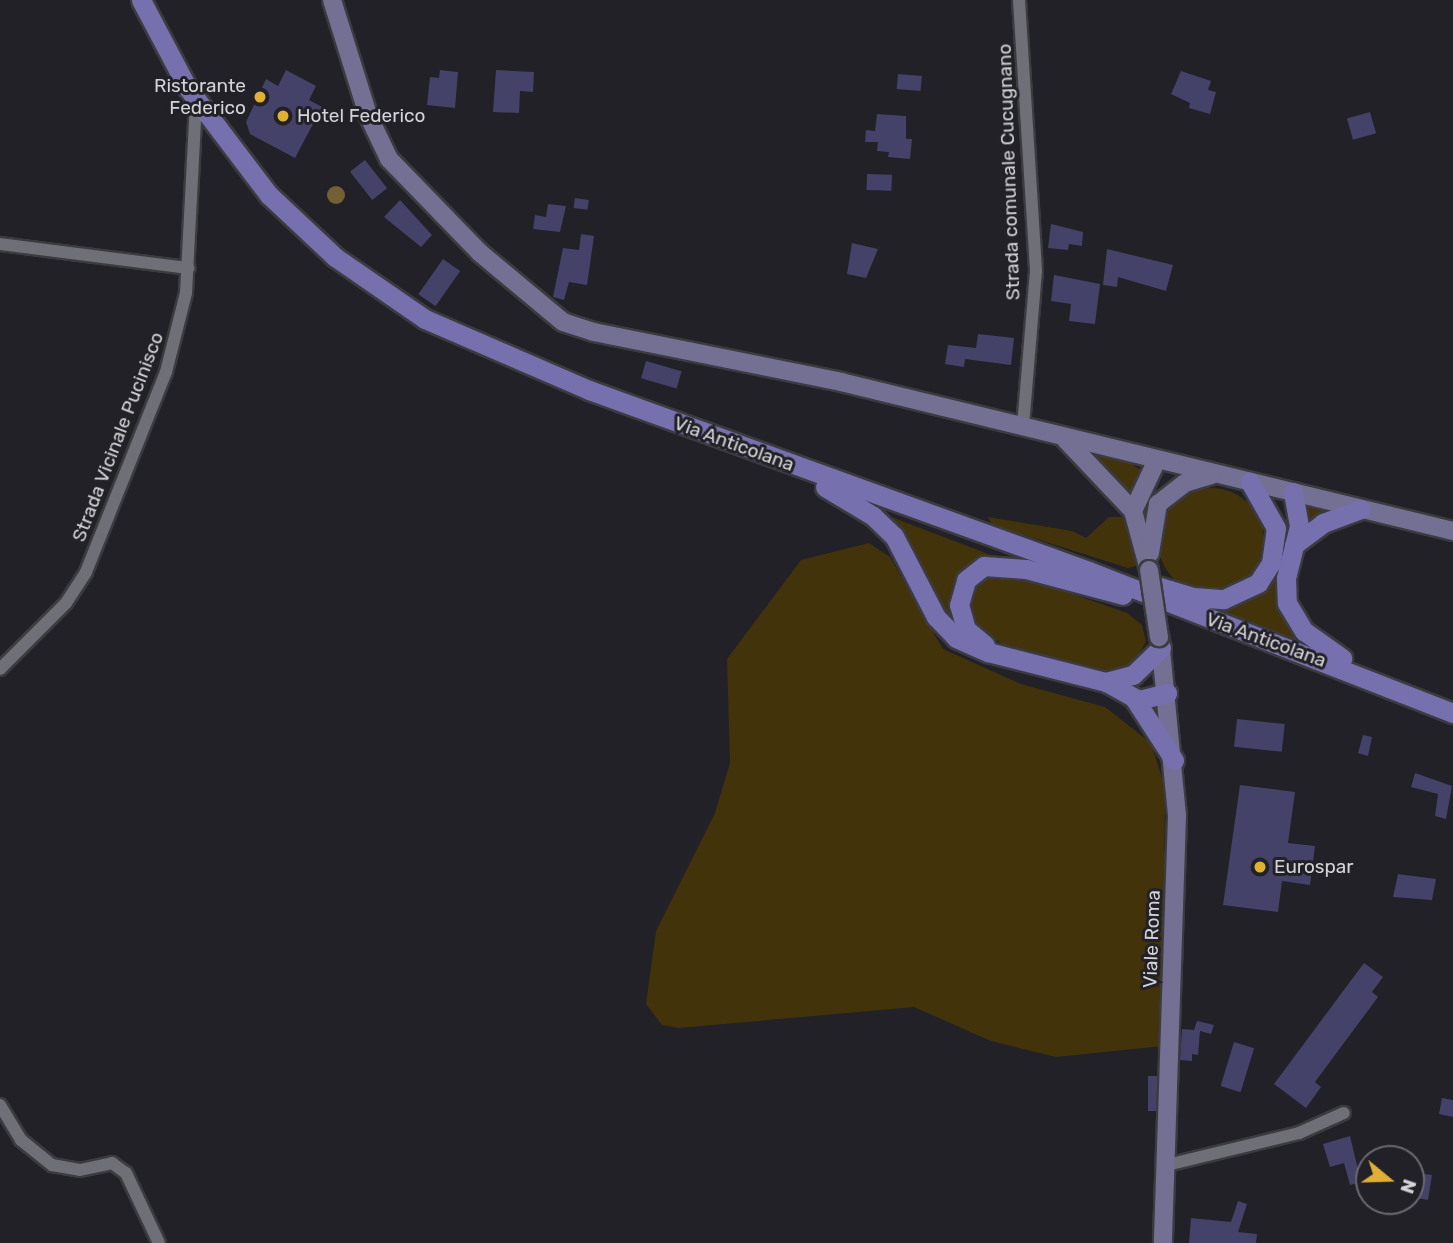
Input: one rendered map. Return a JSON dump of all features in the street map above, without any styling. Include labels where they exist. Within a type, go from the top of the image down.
[{"type":"main road","name":"Via Anticolana","points":[[141,0],[196,100],[236,156],[285,212],[335,257],[397,302],[483,347],[782,462],[1089,571],[1372,678],[1453,713]]},
{"type":"main road","points":[[782,462],[878,520],[902,547],[943,625],[962,642],[1113,682],[1167,693]]},
{"type":"main road","points":[[1250,482],[1276,528]]},
{"type":"main road","points":[[1089,571],[1126,576],[1193,597],[1236,596],[1253,587],[1266,573],[1276,528],[1293,492]]},
{"type":"main road","points":[[1293,492],[1298,521],[1285,591],[1294,620],[1311,638],[1372,678]]},
{"type":"main road","points":[[1294,545],[1323,523],[1361,509]]},
{"type":"main road","points":[[1001,654],[969,633],[960,616],[963,586],[984,566],[1010,566],[1108,592],[1147,595]]},
{"type":"main road","points":[[1113,682],[1143,667],[1160,642]]},
{"type":"main road","points":[[1113,682],[1134,698],[1174,760]]},
{"type":"main road","points":[[1134,698],[1167,693]]},
{"type":"street","points":[[332,0],[368,116],[389,159],[470,243],[556,318],[594,332],[815,376],[1453,531]]},
{"type":"street","name":"Strada comunale Cucugnano","points":[[1019,0],[1036,271],[1023,426]]},
{"type":"street","name":"Strada Vicinale Pucinisco","points":[[0,669],[65,603],[95,555],[170,360],[183,312],[188,268],[196,100]]},
{"type":"street","points":[[0,244],[188,268]]},
{"type":"street","points":[[1062,437],[1133,510],[1149,570]]},
{"type":"street","points":[[1149,570],[1158,504],[1157,460]]},
{"type":"street","points":[[1133,510],[1157,460]]},
{"type":"street","points":[[1158,504],[1185,483],[1219,474]]},
{"type":"street","name":"Viale Roma","points":[[1149,570],[1174,760],[1167,1166],[1163,1243]]},
{"type":"street","points":[[0,1105],[21,1140],[52,1165],[80,1170],[112,1163],[126,1173],[159,1243]]},
{"type":"street","points":[[1167,1166],[1299,1133],[1343,1113]]},
{"type":"shaded area","points":[[336,186],[342,189],[345,195],[342,201],[336,204],[330,201],[327,195],[330,189]]},
{"type":"shaded area","points":[[1088,451],[1130,463],[1145,473],[1129,497]]},
{"type":"shaded area","points":[[1211,488],[1231,492],[1249,503],[1260,521],[1264,541],[1260,561],[1249,579],[1231,590],[1211,594],[1191,590],[1173,579],[1162,561],[1158,541],[1162,521],[1173,503],[1191,492]]},
{"type":"shaded area","points":[[1303,505],[1337,511],[1305,525]]},
{"type":"shaded area","points":[[1292,513],[1283,566],[1310,645],[1207,608],[1241,603],[1264,588],[1283,523]]},
{"type":"shaded area","points":[[886,515],[1004,560],[982,561],[960,628],[941,607],[911,548]]},
{"type":"shaded area","points":[[988,517],[1072,531],[1086,538],[1109,517],[1122,517],[1133,536],[1138,565],[1128,568],[992,525]]},
{"type":"shaded area","points":[[869,543],[890,557],[943,649],[1021,684],[1105,707],[1151,743],[1165,787],[1163,1046],[1056,1057],[991,1041],[914,1007],[679,1028],[662,1025],[646,1004],[656,931],[715,813],[730,763],[727,659],[801,560]]},
{"type":"shaded area","points":[[1007,571],[1127,613],[1142,625],[1146,641],[1134,665],[1119,676],[1002,644],[976,624],[969,606],[974,587],[988,573]]},
{"type":"building","name":"Hotel Federico","points":[[286,70],[316,86],[309,100],[322,107],[295,158],[250,134],[246,122],[266,79],[278,86]]},
{"type":"building","points":[[440,70],[458,72],[455,108],[427,105],[430,77],[439,78]]},
{"type":"building","points":[[496,70],[534,72],[533,92],[520,91],[519,113],[493,112]]},
{"type":"building","points":[[1181,71],[1211,81],[1208,90],[1216,92],[1210,114],[1189,108],[1190,103],[1171,94]]},
{"type":"building","points":[[898,74],[922,76],[921,91],[897,89]]},
{"type":"building","points":[[1370,112],[1376,133],[1353,140],[1347,119]]},
{"type":"building","points":[[877,114],[906,116],[906,139],[912,139],[910,159],[888,157],[889,152],[877,151],[878,142],[865,142],[866,130],[875,131]]},
{"type":"building","points":[[365,160],[387,188],[372,200],[350,172]]},
{"type":"building","points":[[867,174],[892,175],[891,191],[866,190]]},
{"type":"building","points":[[575,198],[589,200],[587,210],[574,208]]},
{"type":"building","points":[[400,200],[432,235],[421,247],[384,217]]},
{"type":"building","points":[[548,204],[566,206],[560,232],[533,229],[535,215],[546,217]]},
{"type":"building","points":[[1051,224],[1083,232],[1082,246],[1069,244],[1068,250],[1048,248]]},
{"type":"building","points":[[581,234],[594,236],[587,285],[569,282],[564,300],[553,297],[563,248],[579,250]]},
{"type":"building","points":[[852,243],[878,249],[866,278],[847,274]]},
{"type":"building","points":[[1107,249],[1173,265],[1166,291],[1118,277],[1117,287],[1103,285]]},
{"type":"building","points":[[443,259],[460,271],[436,306],[418,294]]},
{"type":"building","points":[[1054,275],[1100,284],[1095,324],[1069,321],[1071,304],[1051,301]]},
{"type":"building","points":[[978,334],[1014,338],[1011,365],[965,359],[964,367],[945,364],[948,345],[976,348]]},
{"type":"building","points":[[646,361],[682,371],[677,389],[641,378]]},
{"type":"building","points":[[1237,719],[1285,724],[1282,752],[1234,747]]},
{"type":"building","points":[[1363,735],[1372,737],[1368,756],[1358,753]]},
{"type":"building","points":[[1415,773],[1452,786],[1446,819],[1435,816],[1438,794],[1411,787]]},
{"type":"building","points":[[1240,785],[1295,792],[1288,843],[1315,846],[1310,885],[1282,881],[1278,912],[1223,905]]},
{"type":"building","points":[[1398,874],[1436,879],[1432,900],[1393,897]]},
{"type":"building","points":[[1364,963],[1383,977],[1372,992],[1378,997],[1315,1082],[1321,1087],[1306,1108],[1274,1084]]},
{"type":"building","points":[[1197,1021],[1214,1025],[1211,1034],[1200,1031],[1198,1055],[1192,1054],[1192,1061],[1180,1060],[1182,1029],[1194,1030]]},
{"type":"building","points":[[1234,1042],[1254,1048],[1241,1092],[1221,1086]]},
{"type":"building","points":[[1148,1076],[1157,1076],[1157,1111],[1148,1111]]},
{"type":"building","points":[[1442,1098],[1453,1100],[1453,1117],[1439,1114]]},
{"type":"building","points":[[1350,1136],[1355,1157],[1355,1184],[1350,1185],[1344,1163],[1330,1167],[1323,1144]]},
{"type":"building","points":[[1425,1174],[1432,1175],[1428,1200],[1425,1199]]},
{"type":"building","points":[[1238,1201],[1247,1204],[1238,1232],[1257,1234],[1256,1243],[1189,1243],[1191,1218],[1231,1222]]},
{"type":"place","name":"Ristorante Federico","points":[[260,97]]},
{"type":"place","name":"Hotel Federico","points":[[283,116]]},
{"type":"place","name":"Eurospar","points":[[1260,867]]}]
